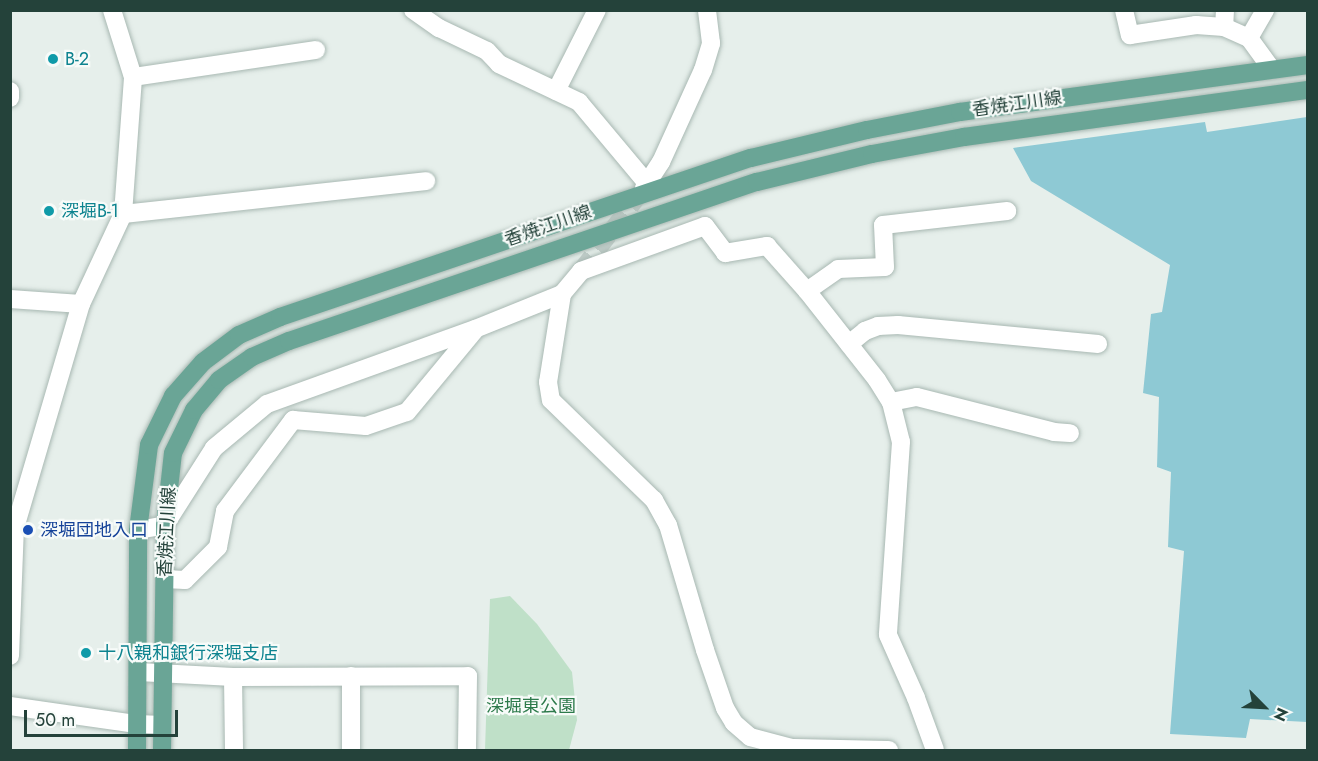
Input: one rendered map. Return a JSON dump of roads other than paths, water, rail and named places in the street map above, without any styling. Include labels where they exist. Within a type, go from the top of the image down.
[{"type":"main road","name":"香焼江川線","points":[[137,750],[138,530],[149,445],[173,396],[203,362],[239,335],[280,317],[751,158],[867,130],[960,112],[1308,65]]},
{"type":"main road","name":"香焼江川線","points":[[162,750],[165,525],[173,453],[194,410],[219,380],[252,357],[300,337],[757,182],[872,154],[964,137],[1308,90]]},
{"type":"street","points":[[10,656],[15,528],[81,304],[123,214],[133,77],[112,10]]},
{"type":"street","points":[[413,10],[439,28],[487,51],[499,64],[579,102],[645,185],[661,162],[703,70],[711,43],[707,10]]},
{"type":"street","points":[[556,91],[597,10]]},
{"type":"street","points":[[1124,10],[1130,35],[1224,19],[1250,38],[1272,70]]},
{"type":"street","points":[[1250,38],[1264,10]]},
{"type":"street","points":[[133,77],[316,50]]},
{"type":"street","points":[[10,91],[10,98]]},
{"type":"street","points":[[123,214],[426,181]]},
{"type":"street","points":[[807,291],[838,269],[885,267],[883,225],[1007,211]]},
{"type":"street","points":[[138,530],[165,525],[214,448],[267,404],[475,329],[562,294],[581,271],[705,226],[725,253],[767,246],[807,291],[891,402],[901,442],[888,635],[916,698],[935,750]]},
{"type":"street","points":[[562,294],[548,382],[552,400],[654,500],[668,525],[725,708],[744,744],[792,748],[889,750]]},
{"type":"street","points":[[10,299],[81,304]]},
{"type":"street","points":[[849,344],[872,328],[898,325],[1098,344]]},
{"type":"street","points":[[165,579],[185,580],[218,547],[225,511],[293,420],[366,426],[407,412],[475,329]]},
{"type":"street","points":[[891,402],[917,398],[1054,432],[1070,433]]},
{"type":"street","points":[[138,672],[233,677],[468,676],[467,750]]},
{"type":"street","points":[[351,676],[351,750]]},
{"type":"street","points":[[233,677],[234,750]]},
{"type":"street","points":[[10,706],[137,724],[162,725]]},
{"type":"water","points":[[1307,117],[1307,722],[1250,719],[1246,738],[1170,734],[1184,551],[1168,547],[1171,472],[1157,467],[1159,397],[1143,393],[1151,314],[1162,312],[1170,265],[1031,181],[1013,148],[1205,122],[1207,132]]},
{"type":"tunnel","points":[[581,271],[642,191]]},
{"type":"place","name":"B-2","points":[[53,59]]},
{"type":"place","name":"深堀B-1","points":[[49,211]]},
{"type":"place","name":"深堀団地入口","points":[[28,530]]},
{"type":"place","name":"十八親和銀行深堀支店","points":[[86,653]]},
{"type":"park label","name":"深堀東公園","points":[[531,706]]}]
